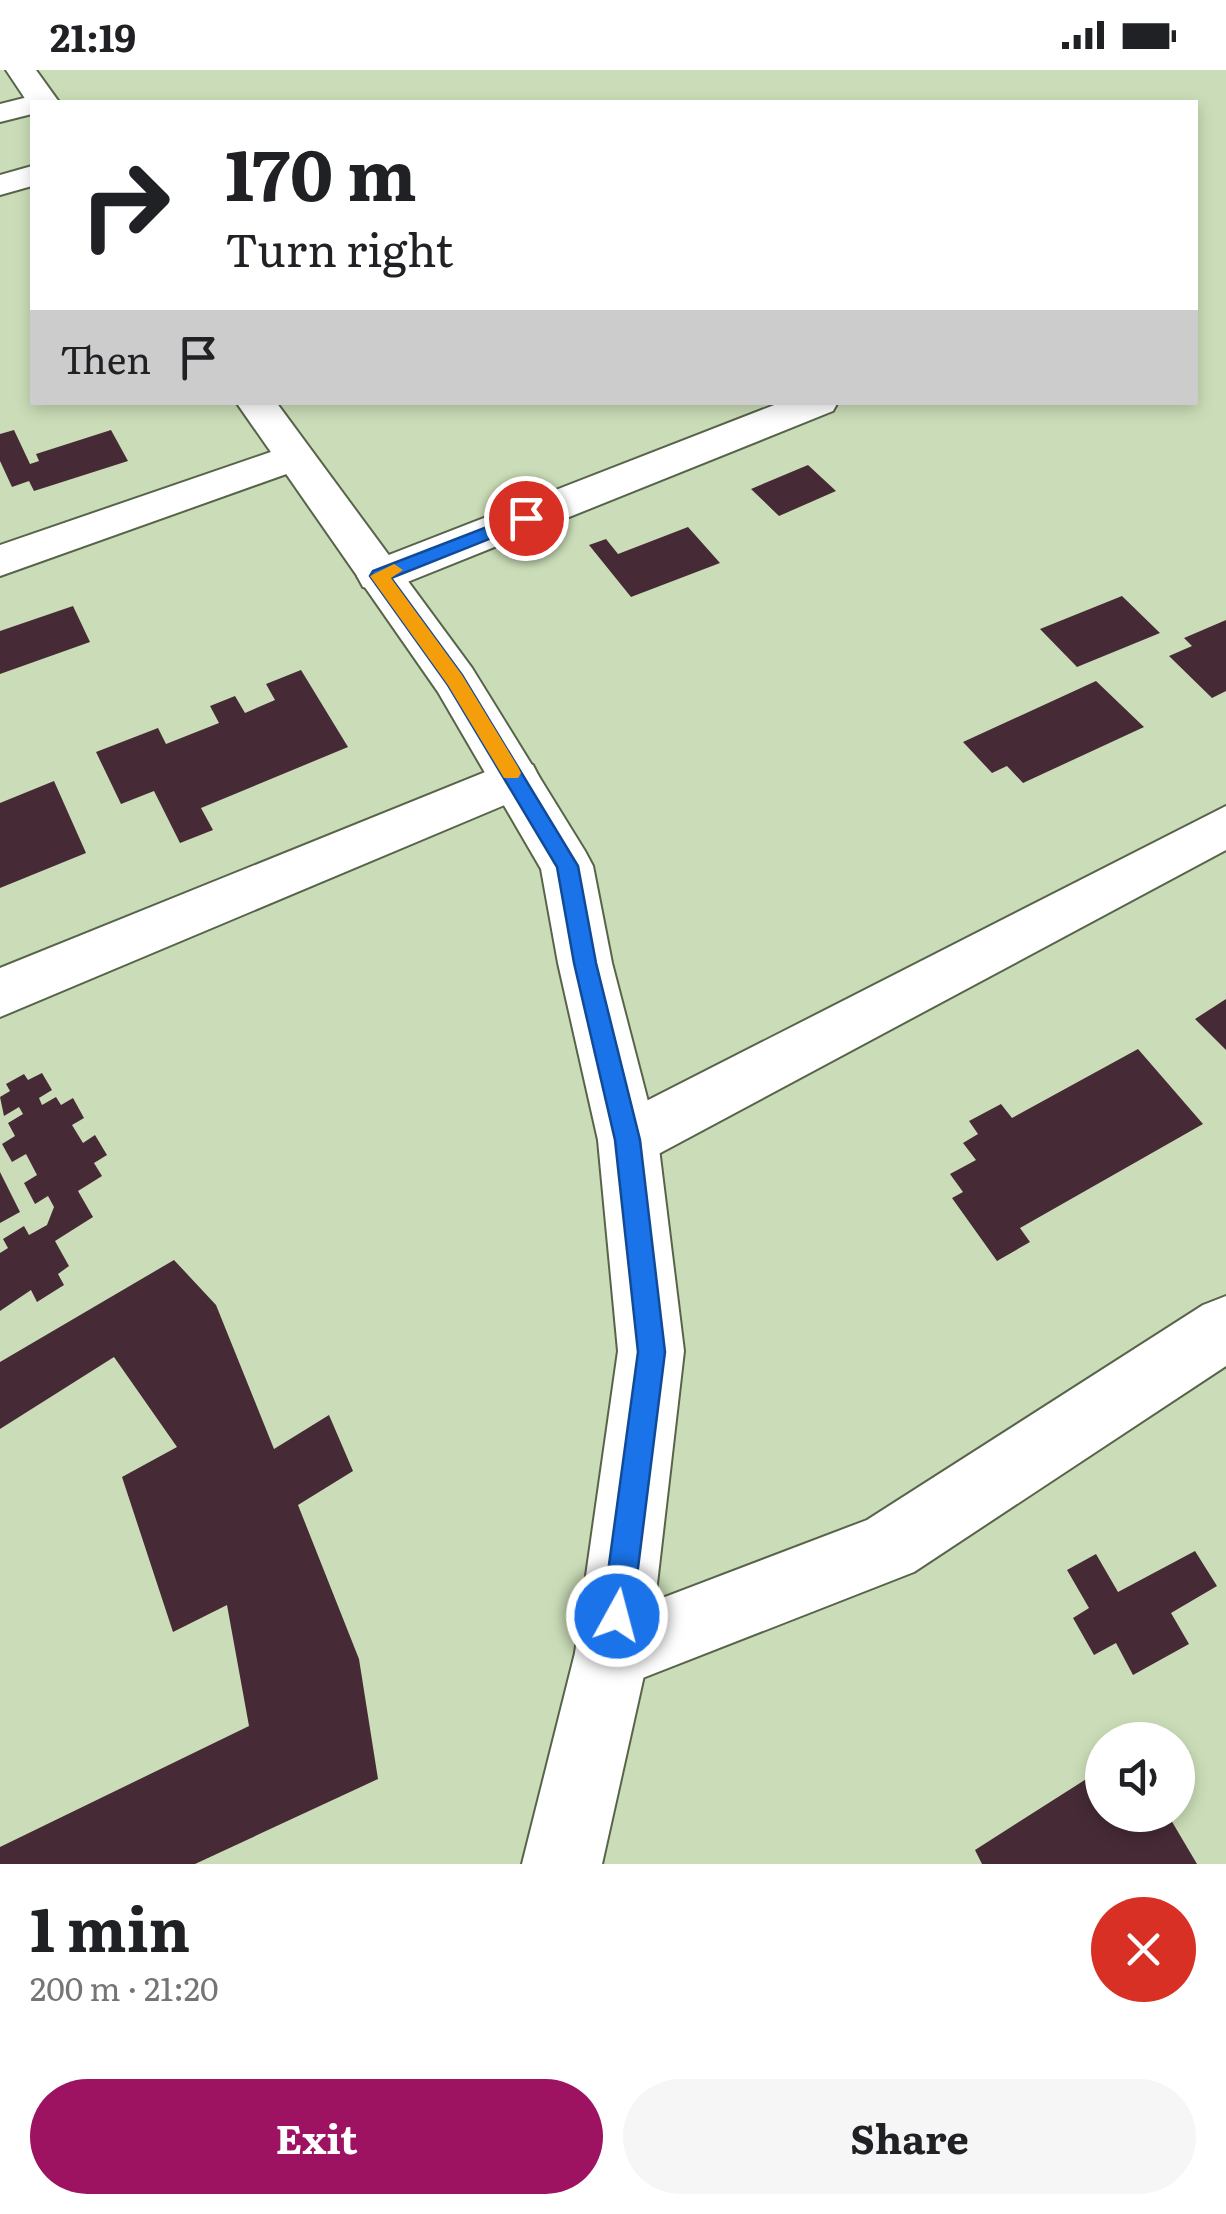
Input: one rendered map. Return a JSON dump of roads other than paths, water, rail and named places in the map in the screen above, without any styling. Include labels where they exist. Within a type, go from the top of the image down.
[{"type":"street","points":[[21,70],[41,100]]},
{"type":"street","points":[[0,113],[30,106]]},
{"type":"street","points":[[0,185],[30,177]]},
{"type":"street","points":[[257,405],[455,680],[567,866],[585,963],[628,1140],[651,1352],[612,1653],[562,1864]]},
{"type":"street","points":[[379,576],[811,405]]},
{"type":"street","points":[[0,561],[294,457]]},
{"type":"street","points":[[0,993],[514,779]]},
{"type":"street","points":[[628,1140],[1226,826]]},
{"type":"street","points":[[612,1653],[889,1547],[1226,1328]]}]
